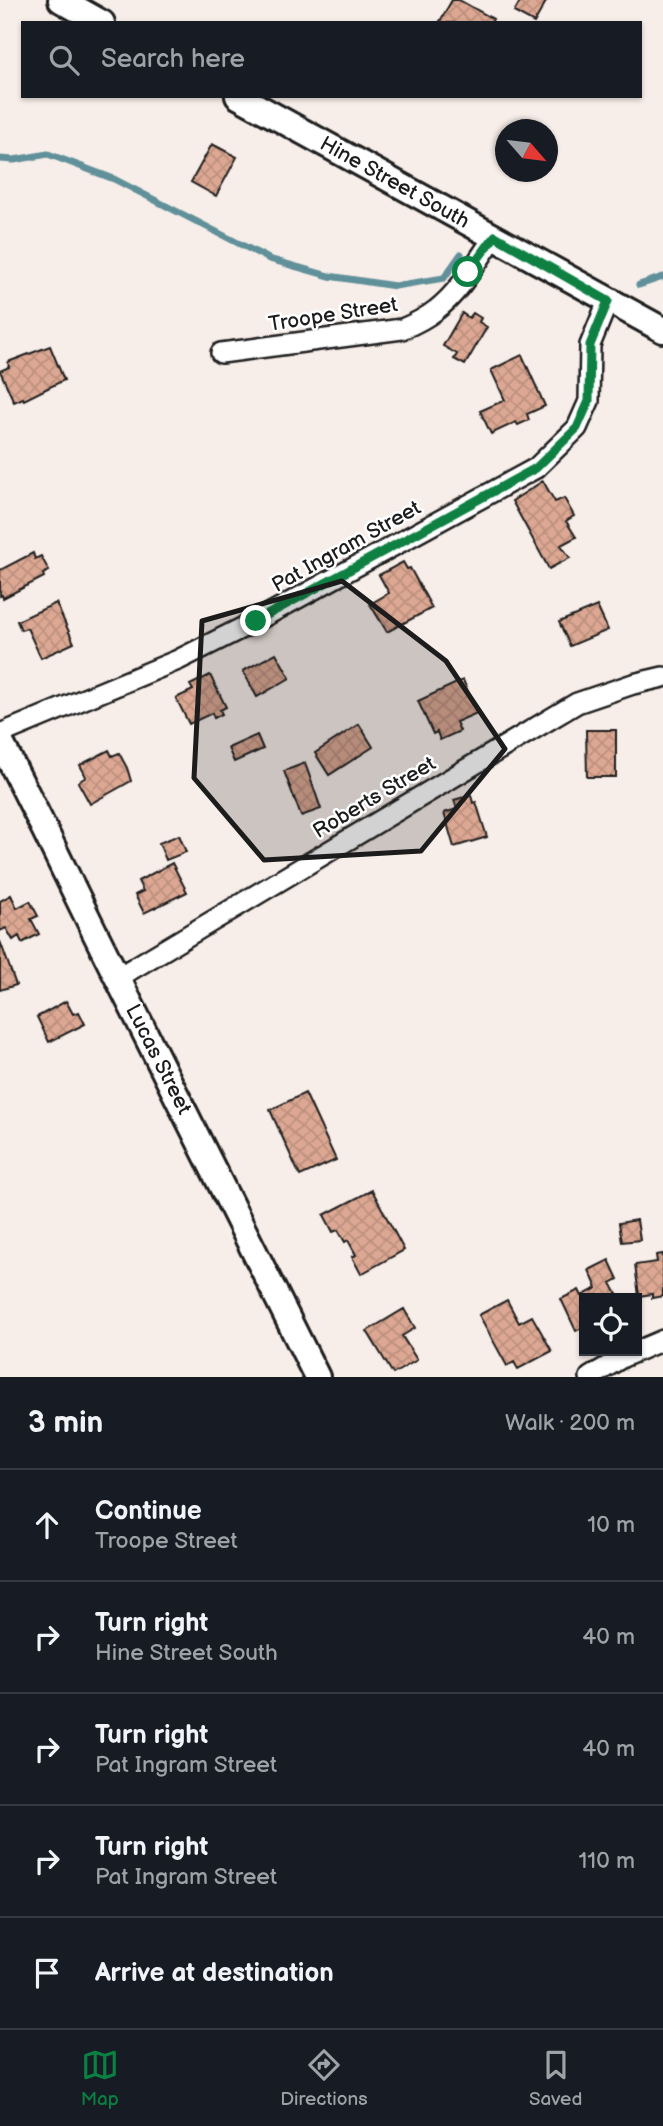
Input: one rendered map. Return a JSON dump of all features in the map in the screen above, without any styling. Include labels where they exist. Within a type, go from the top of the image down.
[{"type":"street","points":[[61,0],[98,21]]},
{"type":"street","name":"Hine Street South","points":[[241,98],[663,330]]},
{"type":"street","name":"Troope Street","points":[[221,353],[402,329],[438,309],[495,236]]},
{"type":"street","name":"Pat Ingram Street","points":[[0,734],[189,655],[536,468],[577,428],[589,401],[590,345],[608,301]]},
{"type":"street","name":"Roberts Street","points":[[117,978],[577,703],[663,677]]},
{"type":"street","name":"Lucas Street","points":[[0,741],[317,1377]]},
{"type":"street","points":[[590,1377],[623,1357],[663,1340]]},
{"type":"highlighted area","points":[[342,581],[446,661],[505,749],[421,851],[264,860],[194,778],[202,621]]},
{"type":"building","points":[[452,0],[459,0],[493,19],[492,21],[440,21]]},
{"type":"building","points":[[521,0],[547,0],[535,21],[514,12]]},
{"type":"building","points":[[212,144],[237,157],[216,196],[191,182]]},
{"type":"building","points":[[462,313],[469,318],[473,313],[481,318],[479,322],[487,327],[465,365],[454,359],[457,354],[443,346]]},
{"type":"building","points":[[50,346],[64,380],[24,400],[23,398],[14,402],[0,371],[9,367],[8,362]]},
{"type":"building","points":[[522,355],[545,406],[527,414],[529,420],[518,425],[516,422],[491,434],[480,411],[505,400],[491,370]]},
{"type":"building","points":[[543,481],[555,502],[564,498],[574,516],[566,521],[576,537],[561,545],[570,558],[549,569],[512,501]]},
{"type":"building","points":[[33,553],[35,559],[41,556],[49,571],[43,574],[44,577],[3,598],[0,596],[0,570]]},
{"type":"building","points":[[403,562],[407,569],[410,568],[432,608],[387,632],[370,604],[389,593],[379,575]]},
{"type":"building","points":[[56,603],[74,643],[41,658],[27,628],[21,630],[17,621]]},
{"type":"building","points":[[597,606],[608,630],[570,646],[559,622]]},
{"type":"building","points":[[276,653],[290,678],[257,697],[243,671]]},
{"type":"building","points":[[210,675],[226,707],[220,710],[222,714],[214,718],[212,713],[189,724],[176,698],[193,690],[190,685]]},
{"type":"building","points":[[463,680],[477,713],[456,722],[460,731],[440,740],[437,732],[433,734],[418,701]]},
{"type":"building","points":[[359,724],[373,747],[329,775],[315,753]]},
{"type":"building","points":[[586,730],[616,730],[616,777],[587,777]]},
{"type":"building","points":[[257,735],[263,749],[234,762],[228,748]]},
{"type":"building","points":[[109,750],[112,756],[119,753],[131,781],[90,804],[78,782],[86,777],[80,765]]},
{"type":"building","points":[[305,763],[321,809],[301,816],[284,771]]},
{"type":"building","points":[[471,795],[473,803],[476,802],[487,837],[454,847],[444,813],[457,809],[454,800]]},
{"type":"building","points":[[179,835],[186,852],[166,860],[159,843]]},
{"type":"building","points":[[172,863],[187,892],[144,913],[135,895],[143,891],[138,881]]},
{"type":"building","points":[[11,895],[17,908],[30,901],[38,916],[31,919],[39,934],[22,943],[19,936],[13,940],[6,928],[0,931],[0,901]]},
{"type":"building","points":[[0,941],[16,985],[0,990]]},
{"type":"building","points":[[66,1001],[73,1014],[79,1012],[85,1024],[49,1042],[37,1017]]},
{"type":"building","points":[[305,1093],[336,1160],[300,1176],[270,1110]]},
{"type":"building","points":[[372,1190],[404,1250],[361,1274],[352,1257],[356,1255],[348,1240],[345,1242],[338,1230],[333,1232],[324,1215]]},
{"type":"building","points":[[637,1220],[640,1240],[622,1242],[619,1223]]},
{"type":"building","points":[[663,1254],[663,1296],[652,1298],[652,1294],[642,1296],[639,1293],[635,1265],[657,1262],[656,1255]]},
{"type":"building","points":[[609,1260],[618,1279],[611,1283],[616,1293],[588,1293],[597,1288],[589,1270]]},
{"type":"building","points":[[579,1290],[579,1330],[576,1331],[561,1299]]},
{"type":"building","points":[[507,1300],[519,1323],[532,1316],[552,1351],[518,1369],[514,1362],[507,1366],[479,1315]]},
{"type":"building","points":[[404,1309],[415,1328],[402,1336],[417,1360],[393,1374],[367,1331]]},
{"type":"waterway","points":[[0,159],[14,160],[48,154],[114,179],[269,259],[329,276],[395,286],[444,278],[461,254]]},
{"type":"waterway","points":[[639,285],[663,277]]},
{"type":"route","points":[[256,621],[536,468],[577,428],[589,401],[590,345],[608,301],[495,236],[468,272]]}]
